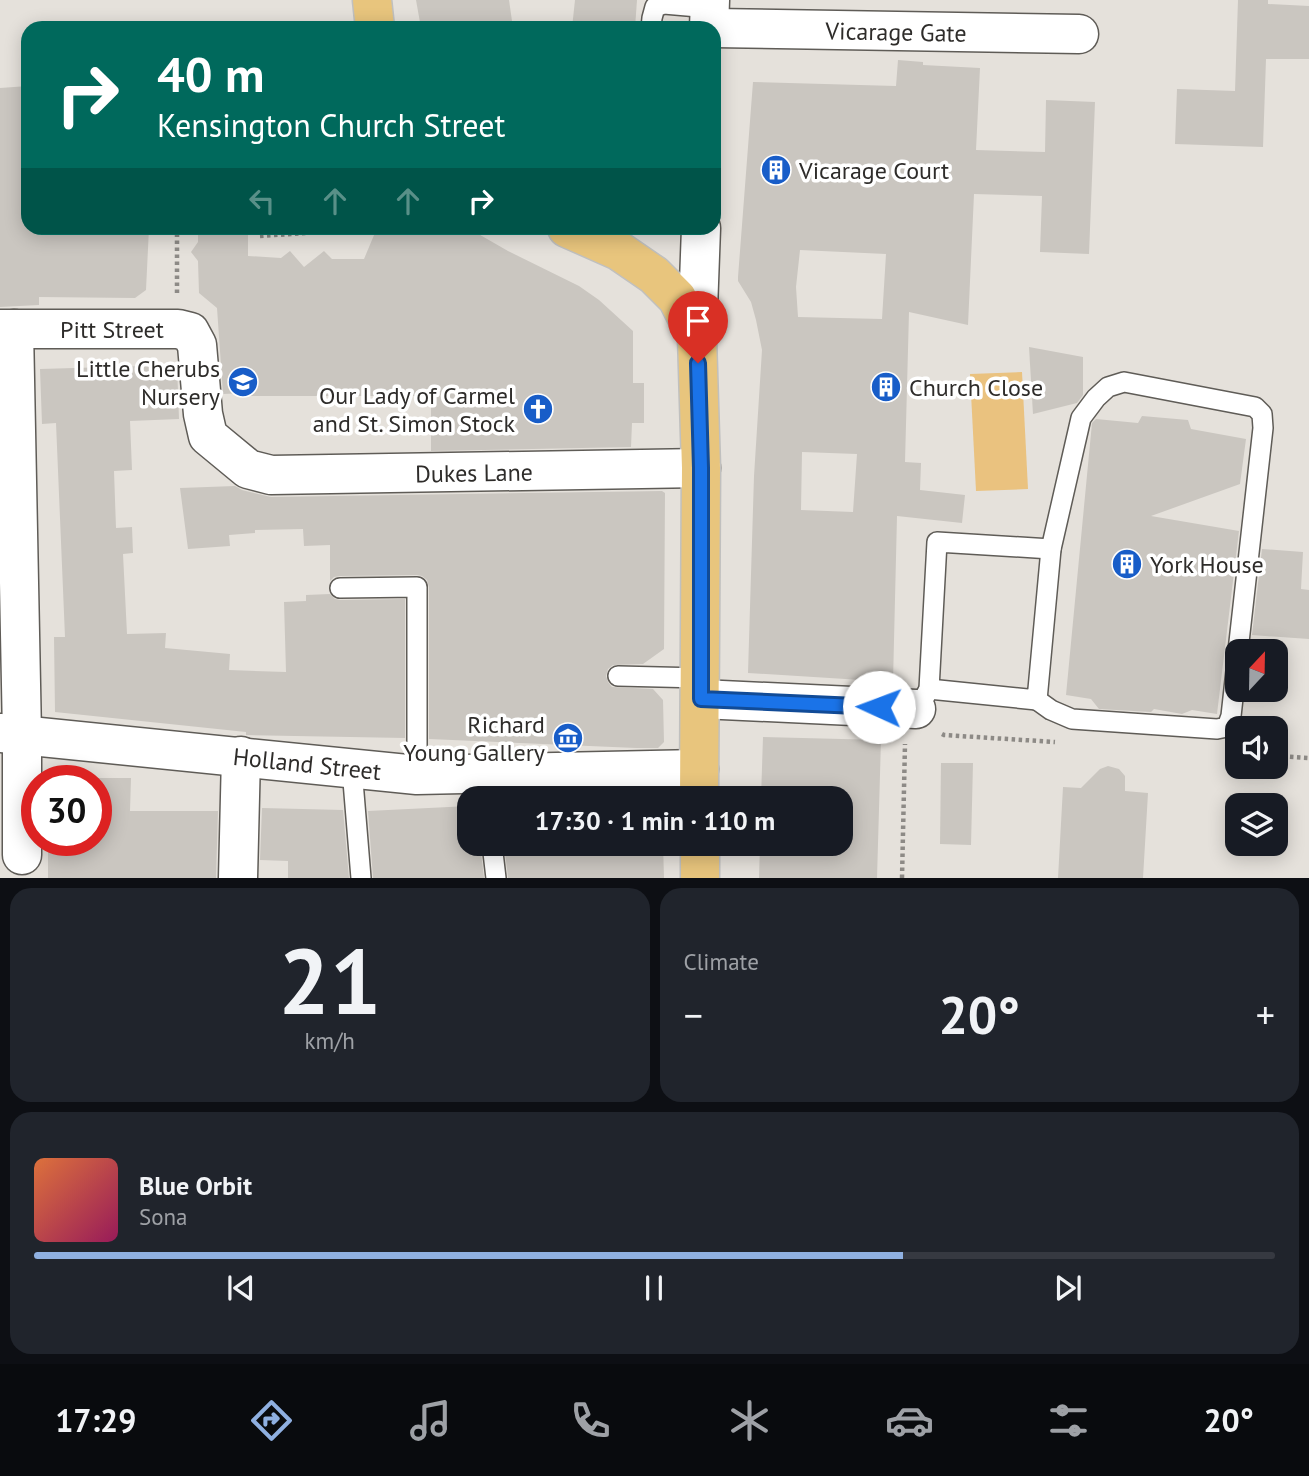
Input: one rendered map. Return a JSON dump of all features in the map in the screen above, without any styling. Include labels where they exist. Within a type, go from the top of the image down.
[{"type":"main road","points":[[372,0],[374,21]]},
{"type":"main road","points":[[583,235],[619,251],[654,275],[677,298],[697,337],[701,468],[699,783]]},
{"type":"main road","points":[[700,856],[700,877]]},
{"type":"street","name":"Vicarage Gate","points":[[711,16],[1079,34]]},
{"type":"street","points":[[697,337],[701,235]]},
{"type":"street","name":"Pitt Street","points":[[7,329],[178,329],[190,332],[197,345],[203,414],[208,436],[248,470]]},
{"type":"street","points":[[7,329],[11,734],[21,844]]},
{"type":"street","name":"Dukes Lane","points":[[248,470],[284,475],[701,468]]},
{"type":"street","points":[[701,689],[917,702]]},
{"type":"street","name":"Holland Street","points":[[11,734],[484,780],[699,783]]},
{"type":"street","points":[[238,877],[241,757]]},
{"type":"lane","points":[[652,21],[655,8],[664,4],[711,16]]},
{"type":"lane","points":[[1037,699],[1051,549],[1082,418],[1096,398],[1108,387],[1124,382],[1255,407],[1262,414],[1263,428],[1239,639]]},
{"type":"lane","points":[[1051,549],[937,542],[917,702],[1037,699],[1051,710],[1072,719],[1217,729],[1227,727],[1233,702]]},
{"type":"lane","points":[[340,588],[417,587],[418,775]]},
{"type":"lane","points":[[618,676],[701,689]]},
{"type":"lane","points":[[352,769],[361,877]]},
{"type":"lane","points":[[493,856],[496,877]]},
{"type":"path","points":[[177,235],[178,329]]},
{"type":"path","points":[[260,236],[276,235]]},
{"type":"path","points":[[902,877],[917,702]]},
{"type":"path","points":[[1288,757],[1309,758]]},
{"type":"shaded area","points":[[1022,372],[1028,489],[976,491],[970,374]]},
{"type":"building","points":[[416,0],[509,0],[512,21],[420,21]]},
{"type":"building","points":[[575,0],[637,0],[636,21],[573,21]]},
{"type":"building","points":[[1238,0],[1268,0],[1268,4],[1309,6],[1309,59],[1266,59],[1263,147],[1175,144],[1177,89],[1235,91]]},
{"type":"building","points":[[898,60],[923,62],[923,65],[980,68],[976,150],[1045,152],[1046,100],[1095,102],[1089,254],[1040,252],[1042,196],[974,194],[968,325],[909,312],[905,462],[921,463],[920,490],[965,495],[962,523],[897,516],[893,682],[748,673],[754,476],[762,350],[751,302],[738,277],[753,82],[896,86]],"holes":[[[800,250],[886,254],[882,319],[798,317],[796,287]],[[802,452],[857,454],[853,512],[801,510]]]},
{"type":"building","points":[[21,86],[21,235],[149,235],[146,290],[135,298],[39,297],[39,305],[0,307],[0,88]]},
{"type":"building","points":[[198,235],[248,235],[248,256],[281,258],[290,251],[304,267],[324,251],[332,259],[364,259],[374,235],[480,235],[579,286],[633,331],[633,383],[644,383],[644,423],[632,423],[631,447],[431,451],[431,396],[223,394],[217,308],[199,293],[198,261],[191,252],[198,242]]},
{"type":"building","points":[[1029,347],[1083,357],[1083,395],[1077,403],[1033,414]]},
{"type":"building","points":[[177,365],[179,419],[130,421],[132,470],[114,471],[116,528],[132,527],[133,553],[123,554],[127,634],[166,633],[165,648],[230,654],[229,670],[286,672],[284,602],[306,601],[306,595],[330,594],[340,600],[405,599],[405,738],[246,735],[246,732],[55,712],[54,637],[65,637],[56,423],[42,424],[40,369]]},
{"type":"building","name":"York House","points":[[1142,416],[1188,420],[1191,429],[1246,439],[1240,484],[1151,516],[1239,531],[1217,714],[1192,710],[1182,714],[1154,709],[1151,712],[1099,709],[1091,699],[1066,695],[1092,423],[1096,419],[1138,423]]},
{"type":"building","points":[[235,486],[271,497],[662,491],[665,493],[664,649],[643,664],[613,665],[606,676],[612,687],[653,689],[663,700],[664,742],[658,748],[636,748],[429,739],[427,580],[417,575],[340,576],[330,581],[330,545],[304,546],[303,529],[255,530],[255,533],[229,535],[230,546],[188,549],[180,488]]},
{"type":"building","points":[[1262,549],[1303,552],[1301,589],[1309,590],[1309,639],[1252,635]]},
{"type":"building","points":[[763,737],[881,740],[877,878],[759,878],[760,856],[853,856],[853,786],[761,786]]},
{"type":"building","points":[[941,763],[973,763],[971,845],[940,844]]},
{"type":"building","points":[[1108,766],[1119,769],[1125,776],[1125,791],[1148,793],[1143,878],[1058,878],[1063,787],[1081,788],[1100,769]]},
{"type":"building","points":[[112,778],[131,778],[130,811],[218,811],[216,878],[48,878],[48,856],[112,856]]},
{"type":"building","points":[[457,807],[457,856],[481,856],[484,878],[373,878],[368,811]]},
{"type":"building","points":[[262,808],[343,810],[349,878],[288,878],[288,861],[260,860]]},
{"type":"building","points":[[505,856],[663,856],[664,878],[508,878]]},
{"type":"place","name":"Vicarage Court","points":[[776,170]]},
{"type":"place","name":"Little Cherubs Nursery","points":[[243,382]]},
{"type":"place","name":"Church Close","points":[[886,387]]},
{"type":"place","name":"Our Lady of Carmel and St. Simon Stock","points":[[538,409]]},
{"type":"place","name":"York House","points":[[1127,564]]},
{"type":"place","name":"Richard Young Gallery","points":[[568,738]]},
{"type":"route","points":[[698,363],[701,699],[879,707]]}]
